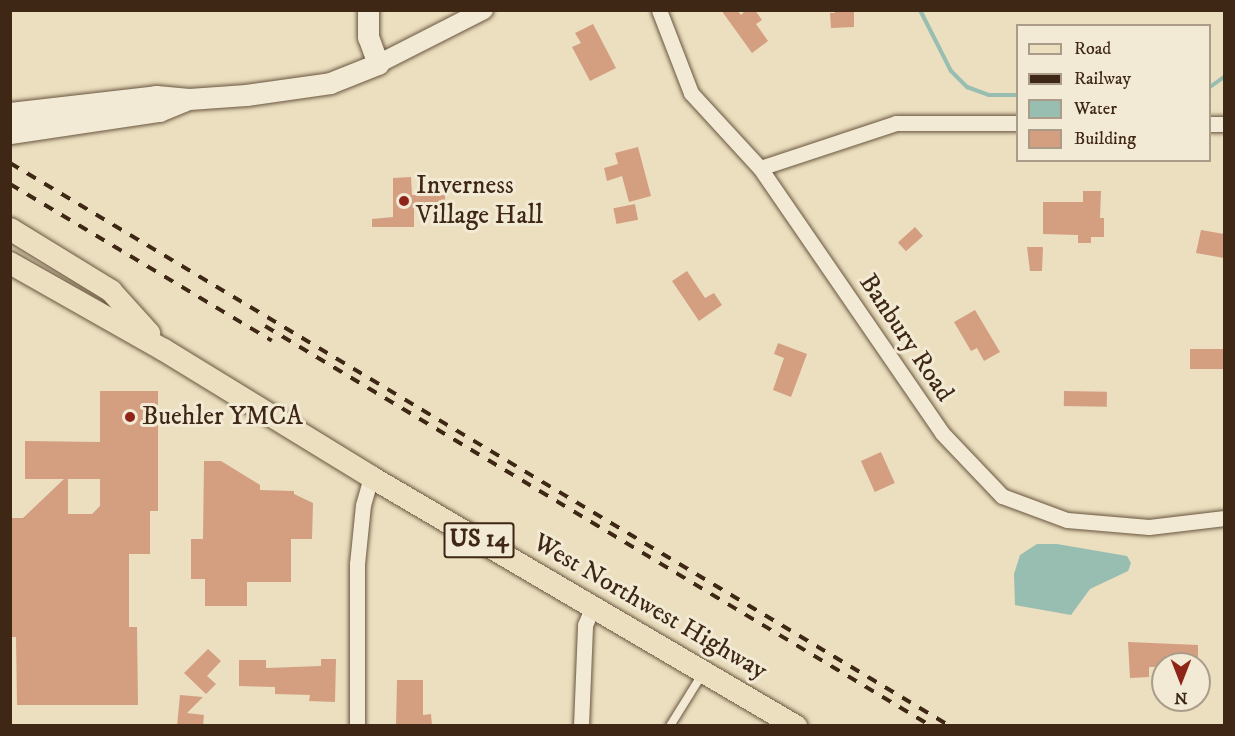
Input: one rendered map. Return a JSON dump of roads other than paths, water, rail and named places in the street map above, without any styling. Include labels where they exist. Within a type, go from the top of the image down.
[{"type":"main road","points":[[10,113],[156,96],[189,99],[299,89],[330,83],[378,64],[368,38],[368,10]]},
{"type":"main road","points":[[10,133],[159,111],[189,99]]},
{"type":"main road","points":[[10,230],[111,291],[164,350]]},
{"type":"main road","name":"West Northwest Highway","points":[[10,263],[164,350],[371,477],[796,726]]},
{"type":"street","points":[[378,64],[484,10]]},
{"type":"street","name":"Banbury Road","points":[[659,10],[691,93],[760,168],[942,433],[1002,496],[1067,520],[1149,527],[1224,518]]},
{"type":"street","points":[[760,168],[896,123],[1016,123]]},
{"type":"street","points":[[357,726],[357,564],[363,506],[371,477]]},
{"type":"street","points":[[582,726],[585,625],[593,606]]},
{"type":"lane","points":[[670,726],[703,672]]},
{"type":"water","points":[[1037,544],[1057,544],[1127,556],[1131,563],[1128,571],[1090,589],[1071,615],[1015,605],[1014,574],[1020,555]]},
{"type":"waterway","points":[[920,10],[951,71],[967,87],[989,95],[1016,95]]},
{"type":"waterway","points":[[1211,86],[1224,77]]},
{"type":"railway","points":[[10,163],[950,726]]},
{"type":"railway","points":[[10,184],[272,341]]},
{"type":"railway","points":[[265,326],[931,726]]},
{"type":"place","name":"Inverness Village Hall","points":[[404,201]]},
{"type":"place","name":"Buehler YMCA","points":[[130,417]]}]
